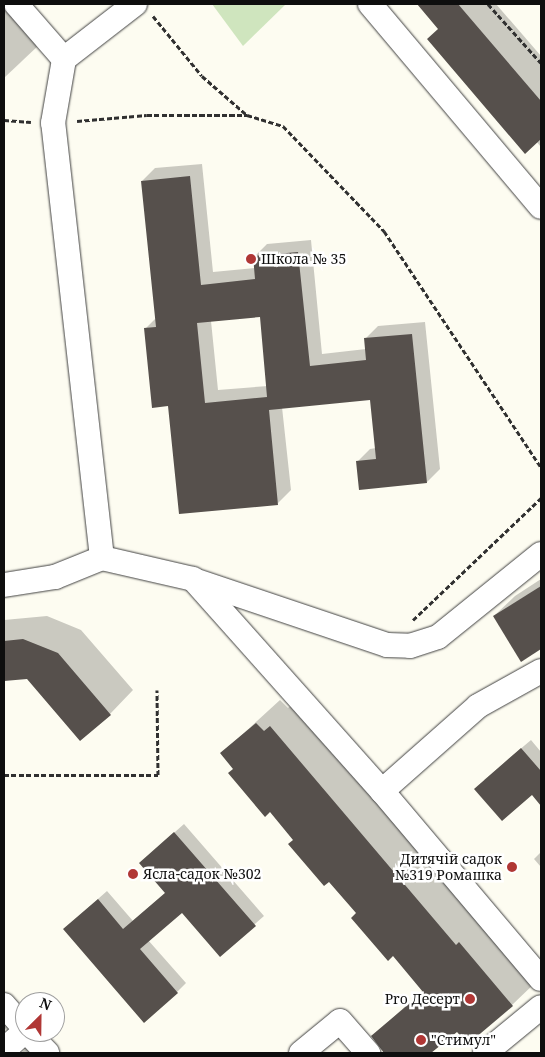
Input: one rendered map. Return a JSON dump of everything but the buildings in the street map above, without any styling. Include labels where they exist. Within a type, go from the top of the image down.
[{"type":"street","points":[[16,4],[64,59]]},
{"type":"street","points":[[370,4],[541,207]]},
{"type":"street","points":[[102,558],[53,123],[64,59],[142,7]]},
{"type":"street","points":[[4,585],[56,577],[102,558],[193,580],[387,644],[410,646],[438,637],[541,554]]},
{"type":"street","points":[[193,580],[382,791],[541,979]]},
{"type":"street","points":[[382,791],[478,706],[541,671]]},
{"type":"street","points":[[4,1005],[15,1018]]},
{"type":"street","points":[[485,1053],[541,1007]]},
{"type":"street","points":[[300,1053],[340,1021],[368,1053]]},
{"type":"street","points":[[4,1050],[15,1040]]},
{"type":"street","points":[[36,1042],[47,1053]]},
{"type":"path","points":[[488,4],[541,63]]},
{"type":"path","points":[[142,7],[202,76],[247,115]]},
{"type":"path","points":[[53,123],[147,115],[247,115],[283,126],[384,232],[541,467]]},
{"type":"path","points":[[387,644],[541,498]]},
{"type":"path","points":[[4,776],[158,775],[157,690]]},
{"type":"green space","points":[[212,4],[286,4],[243,46]]},
{"type":"place","name":"Школа № 35","points":[[251,259]]},
{"type":"place","name":"Дитячій садок №319 Ромашка","points":[[512,867]]},
{"type":"place","name":"Ясла-садок №302","points":[[133,874]]},
{"type":"place","name":"Pro Десерт","points":[[470,999]]},
{"type":"place","name":"\"Стимул\"","points":[[421,1040]]}]
